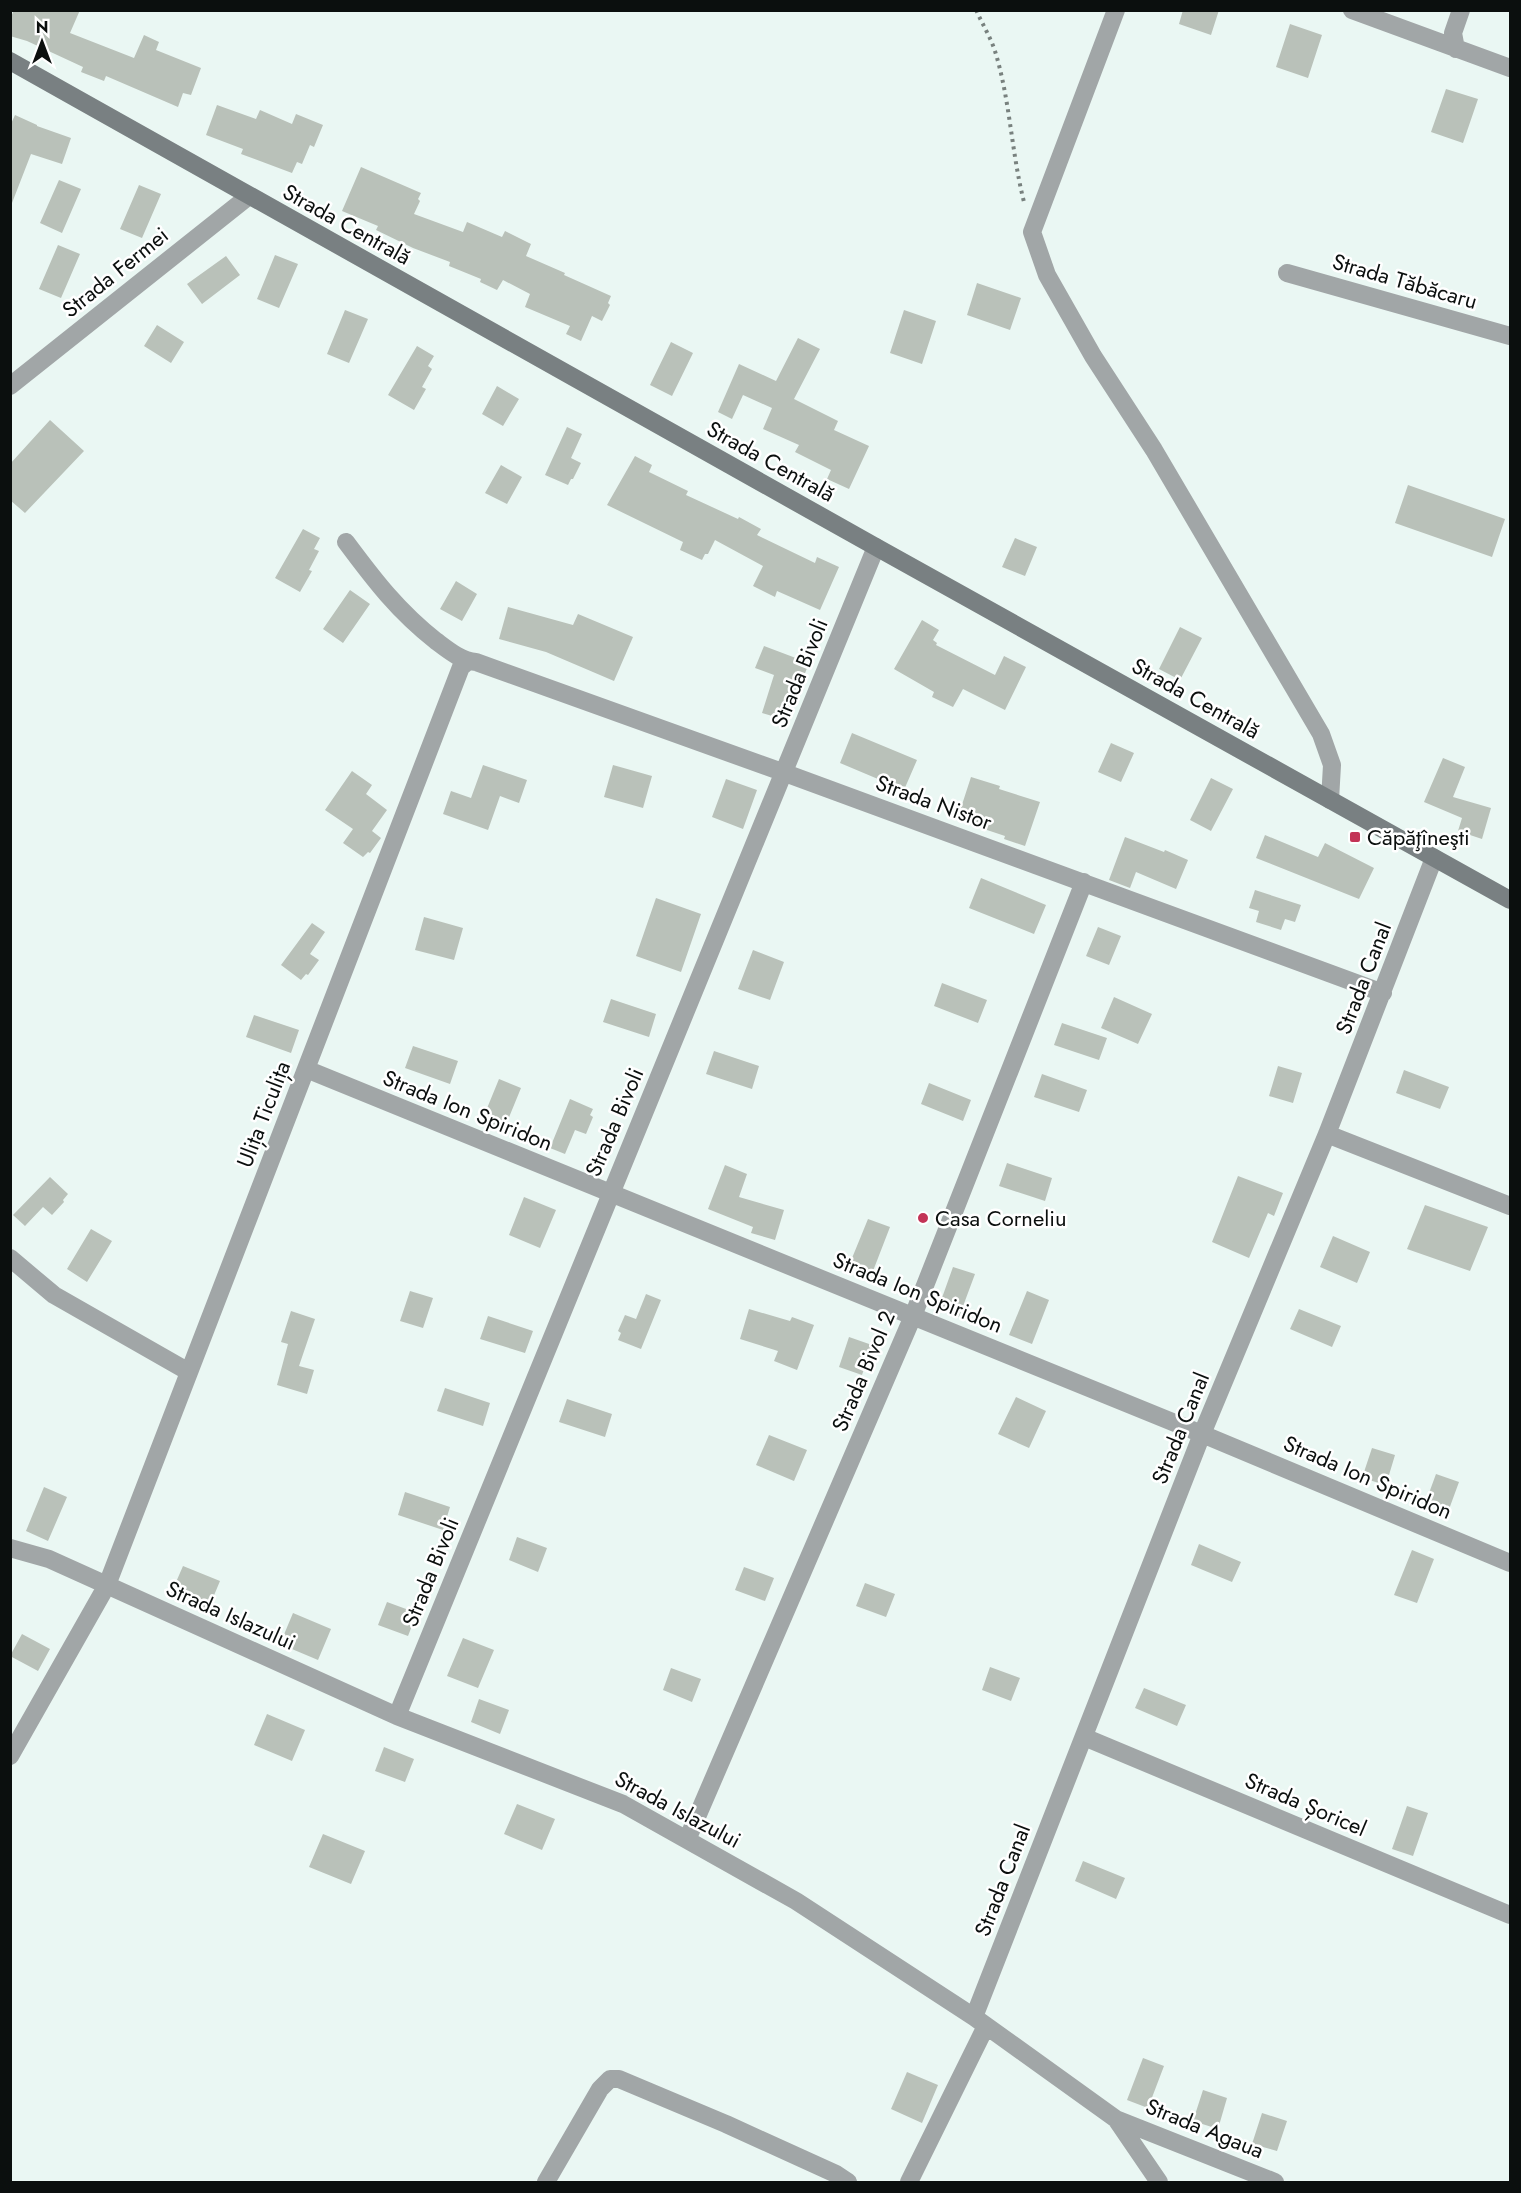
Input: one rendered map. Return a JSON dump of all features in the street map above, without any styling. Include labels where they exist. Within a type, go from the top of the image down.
[{"type":"main road","name":"Strada Centrală","points":[[10,61],[1510,900]]},
{"type":"street","points":[[1116,10],[1032,232],[1047,275],[1093,356],[1154,450],[1321,734],[1332,765],[1330,800]]},
{"type":"street","points":[[1352,10],[1510,68]]},
{"type":"street","points":[[1456,49],[1453,33],[1461,10]]},
{"type":"street","name":"Strada Fermei","points":[[10,386],[249,196]]},
{"type":"street","name":"Strada Tăbăcaru","points":[[1287,273],[1510,336]]},
{"type":"street","name":"Strada Nistor","points":[[346,542],[390,599],[412,622],[467,662],[476,662],[785,773],[1383,993]]},
{"type":"street","name":"Strada Bivoli","points":[[398,1716],[876,547]]},
{"type":"street","name":"Ulița Ticulița","points":[[10,1755],[106,1585],[461,666],[467,662]]},
{"type":"street","name":"Strada Canal","points":[[909,2182],[980,2022],[1084,1737],[1202,1434],[1328,1134],[1434,858]]},
{"type":"street","name":"Strada Bivol 2","points":[[687,1840],[913,1316],[1084,882]]},
{"type":"street","name":"Strada Ion Spiridon","points":[[306,1069],[1202,1434],[1510,1563]]},
{"type":"street","points":[[1328,1134],[1510,1206]]},
{"type":"street","points":[[10,1258],[54,1295],[189,1372]]},
{"type":"street","name":"Strada Islazului","points":[[10,1548],[49,1559],[398,1716],[623,1803],[795,1900],[980,2022],[1116,2119],[1159,2182]]},
{"type":"street","name":"Strada Șoricel","points":[[1084,1737],[1510,1915]]},
{"type":"street","points":[[546,2182],[600,2089],[610,2079],[619,2079],[726,2124],[836,2174],[848,2182]]},
{"type":"street","name":"Strada Agaua","points":[[1116,2119],[1275,2182]]},
{"type":"path","points":[[976,10],[993,46],[1000,72],[1015,167],[1032,232]]},
{"type":"building","points":[[14,10],[80,10],[70,33],[134,58],[144,35],[159,42],[156,50],[201,68],[191,95],[183,93],[178,107],[106,76],[104,81],[81,72],[83,67],[27,41],[10,36],[10,19]]},
{"type":"building","points":[[1183,10],[1219,10],[1211,35],[1179,24]]},
{"type":"building","points":[[1290,24],[1322,35],[1308,78],[1276,67]]},
{"type":"building","points":[[1446,89],[1478,99],[1463,143],[1431,132]]},
{"type":"building","points":[[217,105],[256,119],[260,110],[292,124],[296,114],[323,125],[314,147],[310,145],[302,164],[297,162],[292,173],[241,154],[243,149],[206,135]]},
{"type":"building","points":[[15,115],[37,126],[71,138],[62,164],[31,154],[12,203],[10,126]]},
{"type":"building","points":[[361,167],[421,193],[414,214],[463,232],[467,222],[502,237],[505,231],[531,244],[526,256],[611,296],[608,303],[610,305],[602,321],[592,316],[581,341],[566,334],[570,326],[525,307],[530,294],[503,280],[497,290],[480,282],[481,279],[449,266],[450,262],[413,248],[376,230],[378,226],[342,211]]},
{"type":"building","points":[[59,180],[81,189],[62,233],[40,223]]},
{"type":"building","points":[[139,185],[161,194],[142,238],[120,229]]},
{"type":"building","points":[[58,245],[80,254],[61,298],[39,289]]},
{"type":"building","points":[[275,255],[298,264],[279,308],[257,299]]},
{"type":"building","points":[[226,256],[240,275],[202,304],[187,284]]},
{"type":"building","points":[[977,283],[1021,298],[1010,330],[967,315]]},
{"type":"building","points":[[345,310],[368,319],[349,363],[327,354]]},
{"type":"building","points":[[904,310],[936,321],[922,364],[890,353]]},
{"type":"building","points":[[157,325],[184,342],[171,363],[144,346]]},
{"type":"building","points":[[798,338],[820,349],[794,399],[838,421],[834,430],[869,446],[849,489],[827,479],[831,470],[795,452],[799,445],[763,429],[772,408],[743,395],[732,419],[718,412],[739,364],[776,381]]},
{"type":"building","points":[[671,342],[693,353],[672,396],[650,385]]},
{"type":"building","points":[[417,346],[434,356],[428,366],[432,369],[422,387],[426,389],[414,410],[388,395]]},
{"type":"building","points":[[497,386],[519,399],[503,426],[482,414]]},
{"type":"building","points":[[50,420],[84,451],[25,513],[10,500],[10,464]]},
{"type":"building","points":[[567,427],[582,434],[571,458],[581,463],[568,485],[545,475]]},
{"type":"building","points":[[635,456],[652,465],[649,472],[688,491],[686,495],[738,519],[739,517],[761,529],[757,535],[815,563],[817,557],[839,567],[820,610],[777,591],[775,597],[753,586],[763,566],[715,540],[702,560],[680,550],[683,542],[607,505]]},
{"type":"building","points":[[501,465],[522,477],[507,504],[485,493]]},
{"type":"building","points":[[1408,485],[1505,519],[1492,557],[1395,523]]},
{"type":"building","points":[[303,529],[320,538],[314,549],[319,551],[309,570],[312,571],[300,592],[275,578]]},
{"type":"building","points":[[1015,538],[1037,547],[1025,576],[1002,567]]},
{"type":"building","points":[[456,581],[477,594],[462,621],[440,609]]},
{"type":"building","points":[[350,590],[370,604],[343,643],[323,629]]},
{"type":"building","points":[[508,607],[573,625],[578,614],[633,637],[614,681],[546,652],[499,639]]},
{"type":"building","points":[[922,620],[939,630],[933,640],[937,643],[936,645],[995,675],[1004,656],[1026,667],[1005,710],[963,689],[953,707],[932,697],[934,692],[894,669]]},
{"type":"building","points":[[1180,627],[1202,638],[1180,680],[1159,669]]},
{"type":"building","points":[[764,646],[809,663],[800,686],[797,684],[786,720],[762,713],[774,675],[755,668]]},
{"type":"building","points":[[852,733],[917,760],[904,790],[840,763]]},
{"type":"building","points":[[1111,743],[1134,753],[1121,782],[1098,772]]},
{"type":"building","points":[[1443,758],[1465,767],[1453,797],[1491,808],[1482,839],[1458,831],[1462,818],[1424,802]]},
{"type":"building","points":[[483,765],[527,780],[519,803],[500,796],[488,830],[443,814],[451,791],[471,798]]},
{"type":"building","points":[[613,765],[652,776],[643,808],[604,797]]},
{"type":"building","points":[[352,771],[372,785],[366,794],[387,810],[372,831],[381,838],[370,853],[368,852],[363,857],[343,843],[353,829],[325,810]]},
{"type":"building","points":[[971,777],[1040,802],[1025,846],[1004,839],[1005,836],[957,820]]},
{"type":"building","points":[[1211,778],[1233,789],[1211,831],[1190,820]]},
{"type":"building","points":[[726,779],[757,790],[743,829],[712,817]]},
{"type":"building","points":[[1265,835],[1318,857],[1325,843],[1374,868],[1359,899],[1256,858]]},
{"type":"building","points":[[1125,837],[1188,860],[1176,889],[1136,872],[1130,888],[1109,880]]},
{"type":"building","points":[[981,878],[1046,905],[1034,934],[969,908]]},
{"type":"building","points":[[1255,890],[1301,905],[1295,922],[1285,919],[1281,930],[1256,922],[1259,911],[1249,908]]},
{"type":"building","points":[[656,898],[701,914],[681,972],[636,956]]},
{"type":"building","points":[[424,917],[463,928],[454,960],[415,950]]},
{"type":"building","points":[[312,923],[325,932],[310,954],[319,960],[308,975],[306,974],[301,980],[281,965]]},
{"type":"building","points":[[1098,927],[1121,936],[1109,965],[1086,956]]},
{"type":"building","points":[[753,950],[784,962],[770,1000],[738,989]]},
{"type":"building","points":[[942,983],[987,1000],[978,1023],[934,1006]]},
{"type":"building","points":[[1114,997],[1152,1014],[1138,1044],[1101,1028]]},
{"type":"building","points":[[611,999],[656,1014],[649,1037],[603,1022]]},
{"type":"building","points":[[254,1015],[299,1030],[291,1053],[246,1037]]},
{"type":"building","points":[[1062,1023],[1107,1038],[1099,1060],[1054,1045]]},
{"type":"building","points":[[413,1046],[458,1061],[450,1084],[405,1068]]},
{"type":"building","points":[[714,1051],[759,1066],[752,1089],[706,1074]]},
{"type":"building","points":[[1278,1066],[1302,1073],[1293,1103],[1269,1096]]},
{"type":"building","points":[[1404,1070],[1449,1087],[1440,1109],[1396,1093]]},
{"type":"building","points":[[1042,1074],[1087,1090],[1079,1112],[1034,1097]]},
{"type":"building","points":[[499,1079],[521,1088],[503,1132],[481,1123]]},
{"type":"building","points":[[929,1083],[971,1100],[963,1121],[921,1104]]},
{"type":"building","points":[[570,1099],[593,1109],[590,1115],[593,1117],[586,1134],[575,1130],[565,1154],[550,1148]]},
{"type":"building","points":[[1007,1163],[1052,1178],[1045,1201],[999,1186]]},
{"type":"building","points":[[725,1165],[747,1174],[739,1197],[784,1210],[775,1240],[751,1233],[753,1227],[708,1209]]},
{"type":"building","points":[[1238,1176],[1283,1193],[1274,1216],[1268,1213],[1249,1258],[1212,1242]]},
{"type":"building","points":[[50,1177],[68,1194],[64,1202],[52,1215],[43,1207],[25,1226],[13,1215]]},
{"type":"building","points":[[524,1197],[556,1210],[540,1248],[509,1235]]},
{"type":"building","points":[[1425,1205],[1488,1227],[1470,1271],[1407,1249]]},
{"type":"building","points":[[868,1219],[890,1227],[873,1271],[850,1263]]},
{"type":"building","points":[[91,1229],[112,1241],[87,1282],[67,1269]]},
{"type":"building","points":[[1333,1236],[1370,1252],[1357,1283],[1320,1267]]},
{"type":"building","points":[[953,1267],[975,1274],[959,1317],[938,1309]]},
{"type":"building","points":[[410,1291],[433,1298],[423,1328],[400,1321]]},
{"type":"building","points":[[1027,1291],[1049,1300],[1032,1344],[1009,1335]]},
{"type":"building","points":[[646,1294],[661,1300],[641,1349],[618,1340],[621,1333],[618,1331],[625,1315],[636,1319]]},
{"type":"building","points":[[749,1309],[790,1321],[792,1317],[814,1325],[797,1370],[774,1361],[778,1351],[740,1339]]},
{"type":"building","points":[[1299,1309],[1341,1326],[1332,1347],[1290,1329]]},
{"type":"building","points":[[291,1311],[315,1319],[299,1366],[314,1370],[307,1394],[277,1385],[288,1344],[281,1342]]},
{"type":"building","points":[[488,1316],[533,1331],[525,1353],[480,1339]]},
{"type":"building","points":[[849,1337],[872,1345],[862,1375],[839,1367]]},
{"type":"building","points":[[445,1388],[490,1403],[483,1426],[437,1411]]},
{"type":"building","points":[[1016,1397],[1046,1411],[1029,1448],[998,1434]]},
{"type":"building","points":[[567,1399],[612,1414],[605,1437],[559,1422]]},
{"type":"building","points":[[769,1435],[807,1450],[794,1481],[756,1465]]},
{"type":"building","points":[[1372,1448],[1395,1455],[1386,1485],[1362,1478]]},
{"type":"building","points":[[1436,1474],[1459,1482],[1448,1512],[1425,1504]]},
{"type":"building","points":[[44,1487],[67,1497],[48,1541],[26,1531]]},
{"type":"building","points":[[405,1492],[450,1507],[443,1530],[398,1515]]},
{"type":"building","points":[[517,1537],[547,1548],[538,1572],[509,1560]]},
{"type":"building","points":[[1199,1544],[1241,1562],[1232,1582],[1191,1565]]},
{"type":"building","points":[[1412,1550],[1434,1559],[1417,1603],[1394,1595]]},
{"type":"building","points":[[183,1566],[220,1581],[207,1612],[170,1596]]},
{"type":"building","points":[[744,1567],[774,1578],[765,1601],[735,1590]]},
{"type":"building","points":[[865,1583],[895,1594],[886,1617],[856,1606]]},
{"type":"building","points":[[387,1602],[417,1613],[408,1636],[378,1625]]},
{"type":"building","points":[[293,1613],[331,1629],[318,1660],[280,1644]]},
{"type":"building","points":[[22,1634],[50,1649],[38,1671],[10,1656]]},
{"type":"building","points":[[463,1638],[494,1650],[478,1688],[447,1676]]},
{"type":"building","points":[[990,1667],[1020,1678],[1011,1701],[982,1690]]},
{"type":"building","points":[[671,1668],[701,1679],[692,1702],[663,1690]]},
{"type":"building","points":[[1144,1688],[1186,1705],[1177,1726],[1135,1708]]},
{"type":"building","points":[[479,1699],[509,1710],[500,1734],[471,1722]]},
{"type":"building","points":[[267,1714],[305,1730],[292,1761],[254,1745]]},
{"type":"building","points":[[384,1747],[414,1759],[405,1782],[375,1771]]},
{"type":"building","points":[[517,1804],[555,1819],[542,1850],[504,1834]]},
{"type":"building","points":[[1407,1806],[1428,1813],[1413,1856],[1392,1849]]},
{"type":"building","points":[[323,1834],[365,1851],[351,1884],[309,1867]]},
{"type":"building","points":[[1083,1861],[1125,1878],[1116,1899],[1075,1881]]},
{"type":"building","points":[[1143,2058],[1164,2066],[1148,2108],[1127,2100]]},
{"type":"building","points":[[907,2072],[938,2085],[922,2123],[891,2109]]},
{"type":"building","points":[[1203,2090],[1227,2098],[1218,2129],[1193,2121]]},
{"type":"building","points":[[1262,2113],[1287,2121],[1277,2151],[1252,2144]]},
{"type":"place","name":"Căpăţîneşti","points":[[1355,837]]},
{"type":"place","name":"Casa Corneliu","points":[[923,1218]]}]
